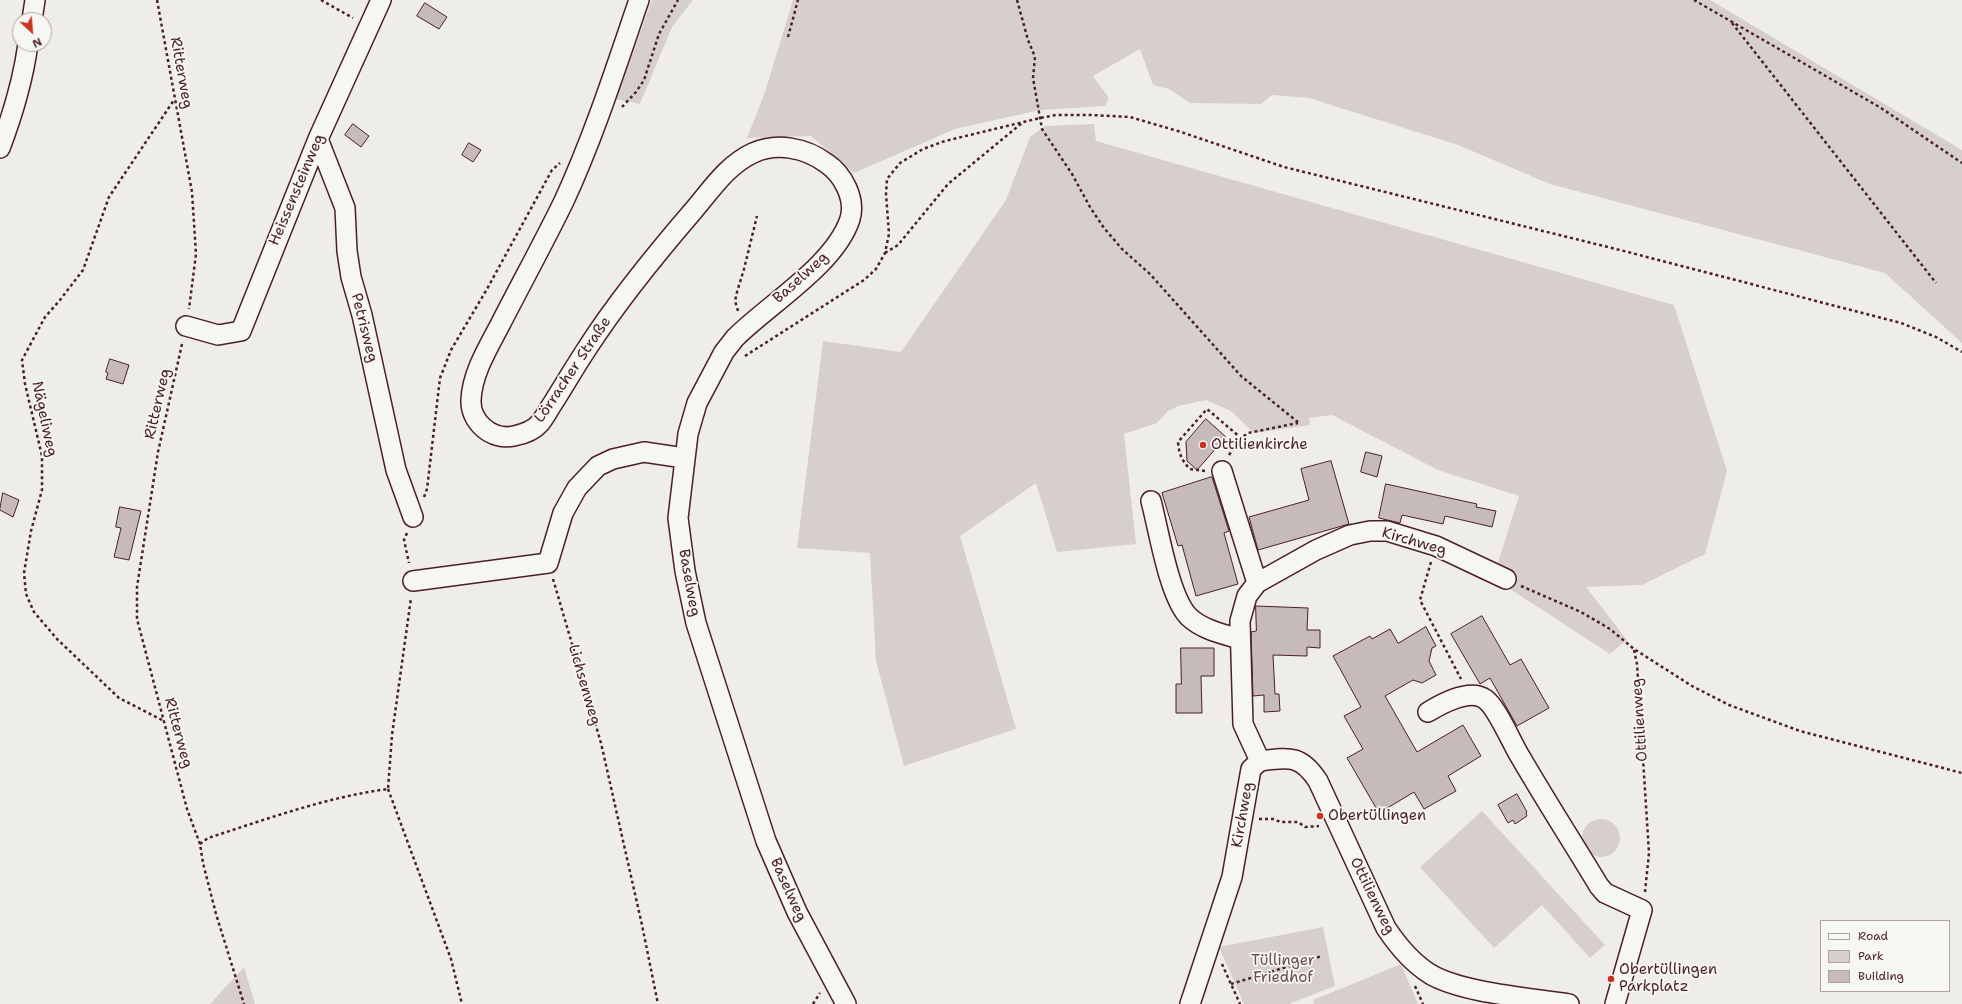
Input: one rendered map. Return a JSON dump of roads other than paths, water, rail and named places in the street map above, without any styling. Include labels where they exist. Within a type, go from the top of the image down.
[{"type":"street","points":[[33,12],[35,0]]},
{"type":"street","name":"Heissensteinweg","points":[[186,326],[218,335],[241,332],[318,139],[380,0]]},
{"type":"street","name":"Lörracher Straße","points":[[639,0],[601,108],[564,200],[483,359],[472,391],[471,409],[475,418],[482,426],[494,435],[510,437],[526,434],[539,424],[590,345],[628,291],[730,167],[754,152],[775,148],[794,149],[815,155],[832,167],[843,180],[848,193]]},
{"type":"street","points":[[0,148],[9,125],[24,75],[27,52]]},
{"type":"street","name":"Petrisweg","points":[[318,139],[345,208],[347,251],[351,278],[362,315],[396,470],[413,517]]},
{"type":"street","name":"Baselweg","points":[[846,1004],[797,912],[766,840],[696,623],[685,571],[678,518],[684,458],[688,434],[697,403],[724,352],[749,324],[825,258],[844,235],[851,216],[851,204],[848,193]]},
{"type":"street","points":[[413,581],[548,563],[563,513],[577,488],[598,466],[613,459],[644,452],[684,458]]},
{"type":"street","points":[[1214,471],[1257,583]]},
{"type":"street","points":[[1151,501],[1172,585],[1181,606],[1190,618],[1206,629],[1240,639]]},
{"type":"street","name":"Kirchweg","points":[[1190,1004],[1232,877],[1248,780],[1252,769],[1260,761],[1243,724],[1240,621],[1247,596],[1257,583],[1316,550],[1357,533],[1387,531],[1436,546],[1506,579]]},
{"type":"street","points":[[1428,712],[1448,701],[1470,695],[1484,698],[1492,707],[1520,758],[1599,886],[1605,893],[1642,910],[1615,1004]]},
{"type":"street","name":"Ottilienweg","points":[[1260,761],[1288,759],[1295,760],[1308,767],[1318,781],[1386,928],[1397,944],[1419,966],[1451,983],[1473,989],[1569,1004]]},
{"type":"place","name":"Ottilienkirche","points":[[1203,445]]},
{"type":"place","name":"Obertüllingen","points":[[1320,816]]},
{"type":"place","name":"Obertüllingen Parkplatz","points":[[1611,979]]},
{"type":"park label","name":"Tüllinger Friedhof","points":[[1283,970]]}]
